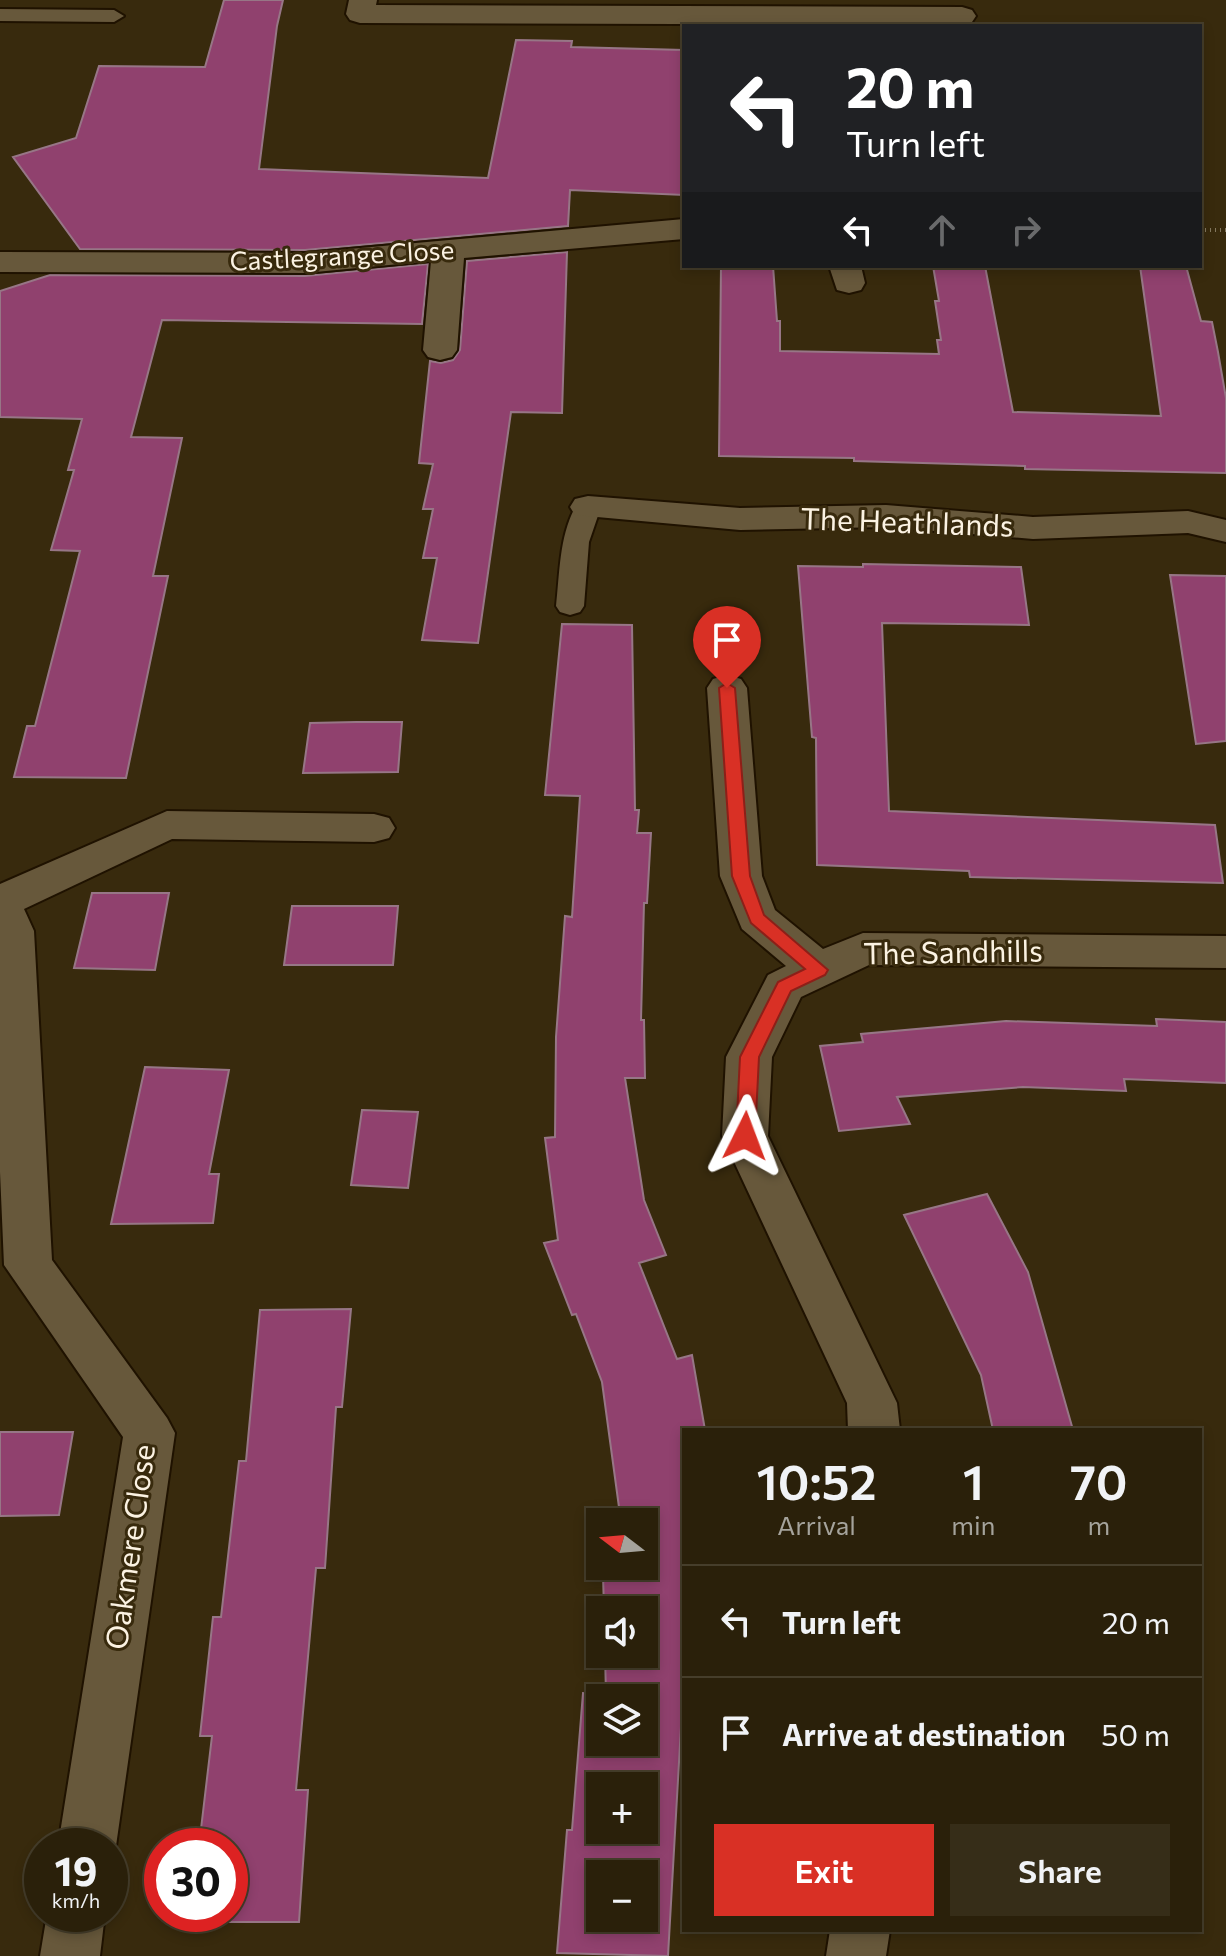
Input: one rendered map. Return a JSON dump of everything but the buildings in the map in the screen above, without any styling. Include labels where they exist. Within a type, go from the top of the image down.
[{"type":"street","points":[[363,0],[360,14],[961,14]]},
{"type":"street","name":"Castlegrange Close","points":[[0,262],[305,263],[682,229]]},
{"type":"street","points":[[440,350],[448,251]]},
{"type":"street","name":"The Heathlands","points":[[588,507],[740,519],[886,516],[1033,528],[1188,522],[1226,531]]},
{"type":"street","points":[[727,688],[741,876],[757,918],[819,970]]},
{"type":"street","name":"Oakmere Close","points":[[90,1828],[149,1433],[28,1265],[12,931],[0,902],[167,825],[374,828]]},
{"type":"street","name":"The Sandhills","points":[[874,1428],[872,1403],[745,1136],[749,1057],[784,986],[863,949],[1226,952]]},
{"type":"street","points":[[70,1956],[73,1932]]},
{"type":"street","points":[[856,1956],[860,1932]]},
{"type":"lane","points":[[0,15],[114,16]]},
{"type":"lane","points":[[570,606],[576,542],[588,507]]},
{"type":"path","points":[[1202,230],[1226,230]]},
{"type":"route","points":[[727,688],[741,876],[757,918],[819,970],[784,986],[749,1057],[745,1136]]}]
